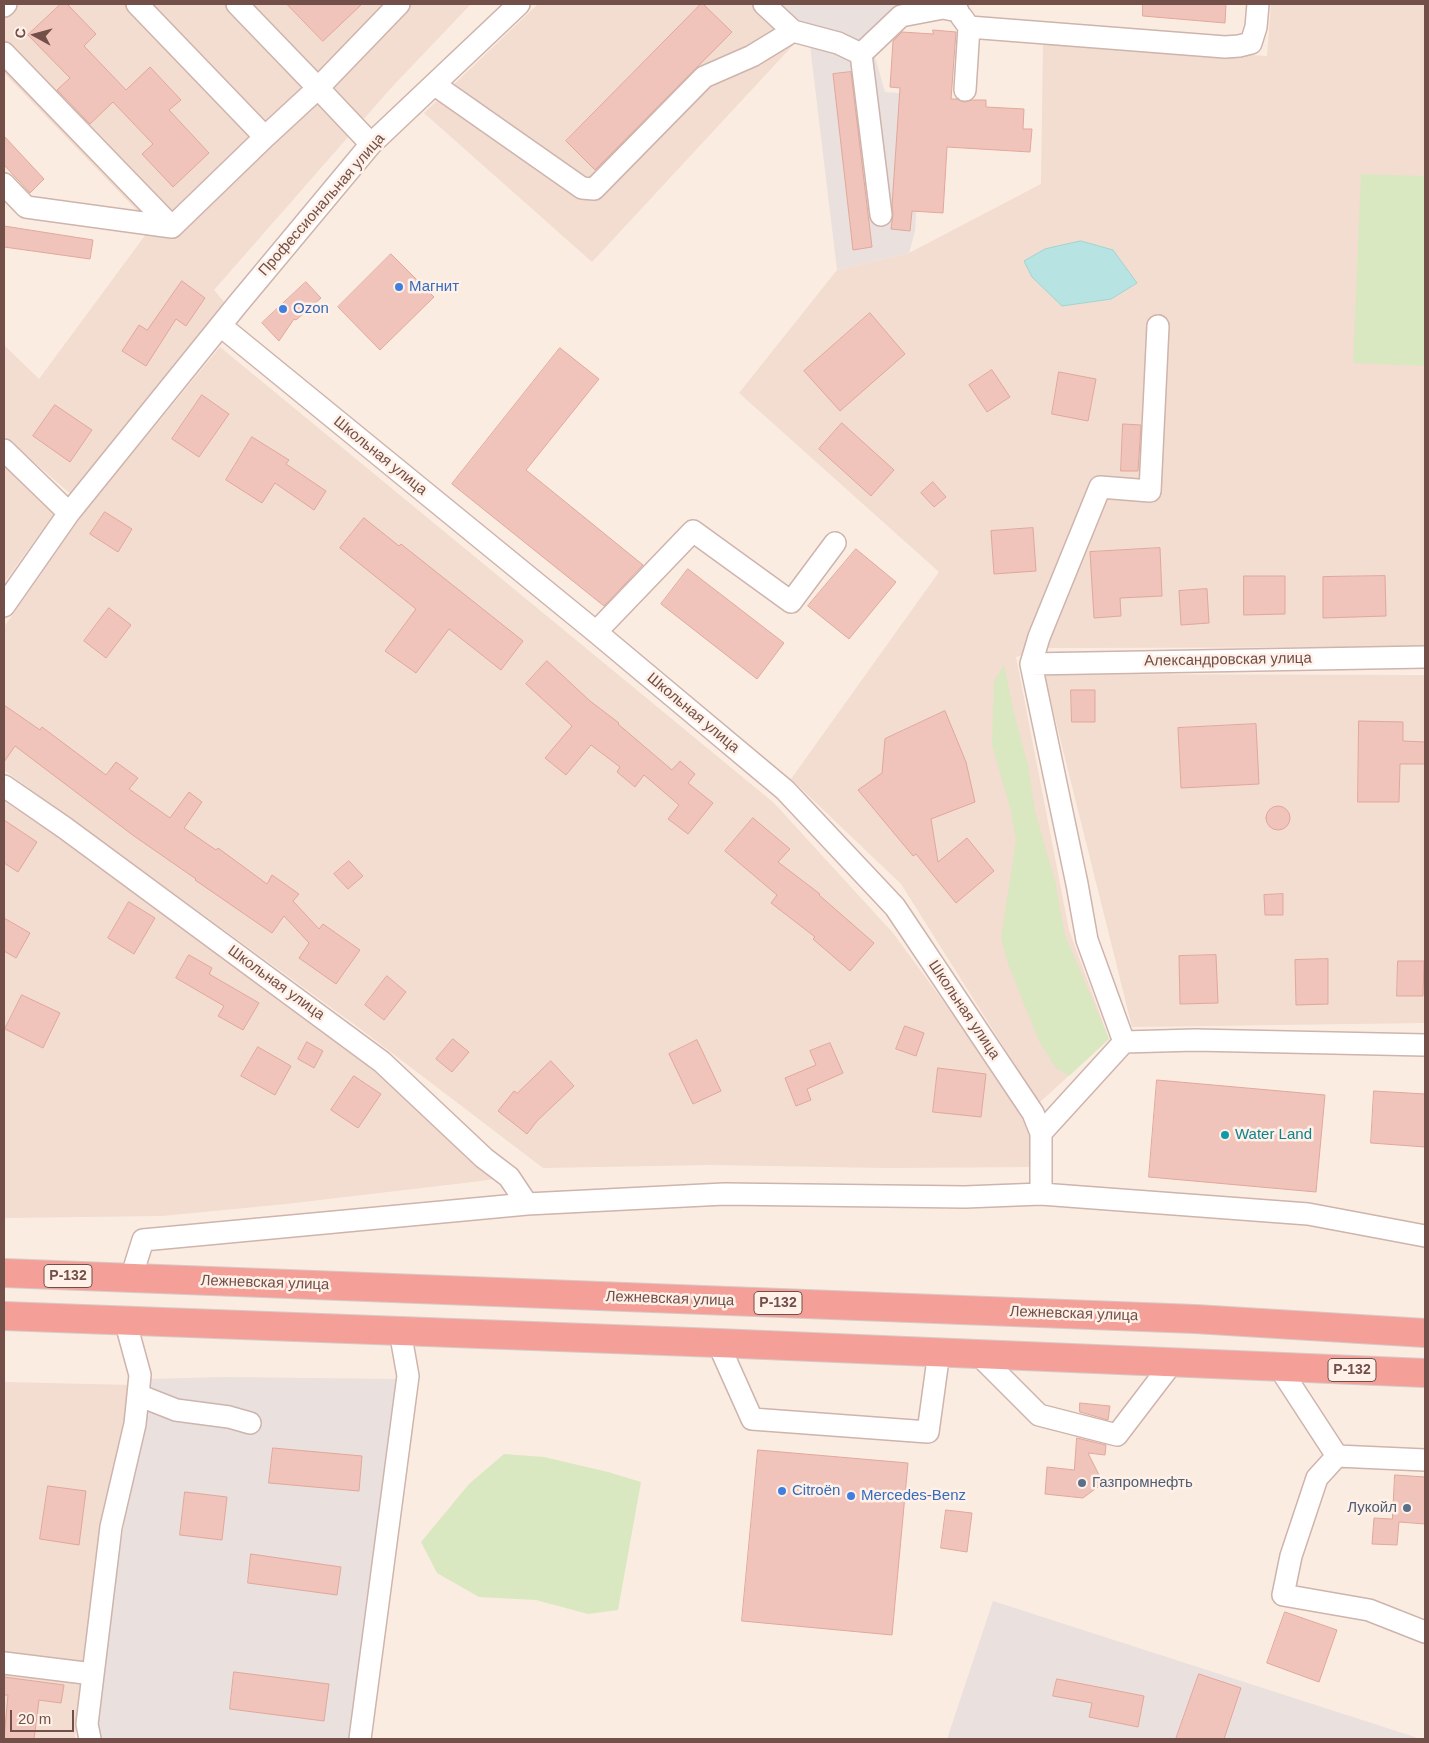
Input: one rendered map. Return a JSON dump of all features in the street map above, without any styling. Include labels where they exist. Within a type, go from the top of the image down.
[{"type":"highway","name":"Лежневская улица","points":[[4,1273],[1195,1319],[1425,1333]]},
{"type":"highway","name":"Р-132","points":[[4,1316],[718,1343],[1425,1373]]},
{"type":"street","points":[[137,4],[266,137]]},
{"type":"street","points":[[237,4],[371,144]]},
{"type":"street","points":[[172,227],[318,88],[399,4]]},
{"type":"street","name":"Профессиональная улица","points":[[68,515],[237,305],[371,144],[519,4]]},
{"type":"street","points":[[764,4],[793,31],[838,43],[861,54]]},
{"type":"street","points":[[861,54],[901,16],[943,8],[962,14],[1225,47],[1239,46],[1251,42],[1256,26],[1258,4]]},
{"type":"street","points":[[962,14],[965,90]]},
{"type":"street","points":[[435,85],[582,188],[594,189],[704,77],[752,56],[793,31]]},
{"type":"street","points":[[4,53],[172,227]]},
{"type":"street","points":[[861,54],[881,215]]},
{"type":"street","points":[[4,184],[26,207]]},
{"type":"street","points":[[4,205],[172,227]]},
{"type":"street","name":"Школьная улица","points":[[221,326],[596,632],[785,790],[895,908],[1033,1113],[1041,1133],[1041,1194]]},
{"type":"street","points":[[1124,1042],[1087,940],[1031,664],[1039,637],[1100,487],[1150,490],[1158,326]]},
{"type":"street","points":[[4,450],[68,515],[4,606]]},
{"type":"street","points":[[596,632],[693,531],[791,602],[835,543]]},
{"type":"street","name":"Александровская улица","points":[[1031,664],[1425,657]]},
{"type":"street","name":"Школьная улица","points":[[4,786],[81,840],[382,1062],[484,1158],[509,1178],[527,1204]]},
{"type":"street","points":[[1041,1133],[1124,1042],[1195,1040],[1425,1045]]},
{"type":"street","points":[[131,1278],[144,1240],[527,1204],[724,1194],[965,1197],[1041,1194],[1308,1214],[1425,1236]]},
{"type":"street","points":[[90,1739],[87,1724],[111,1527],[135,1424],[140,1375],[125,1320]]},
{"type":"street","points":[[360,1739],[408,1376],[400,1331]]},
{"type":"street","points":[[718,1343],[752,1419],[928,1432],[939,1352]]},
{"type":"street","points":[[978,1354],[1039,1415],[1117,1435],[1172,1363]]},
{"type":"street","points":[[1279,1367],[1337,1456]]},
{"type":"street","points":[[138,1395],[176,1410],[229,1417],[250,1423]]},
{"type":"street","points":[[1337,1456],[1425,1460]]},
{"type":"street","points":[[1337,1456],[1317,1478],[1292,1556],[1284,1595],[1368,1610],[1425,1632]]},
{"type":"street","points":[[4,1663],[93,1674]]},
{"type":"shaded area","points":[[4,4],[471,4],[391,88],[214,290],[226,304],[73,496],[4,436],[4,345],[39,379],[152,226],[4,73]]},
{"type":"shaded area","points":[[538,4],[782,4],[808,29],[592,262],[424,113]]},
{"type":"shaded area","points":[[782,4],[894,4],[896,6],[868,32],[885,92],[924,95],[915,231],[909,253],[837,270],[808,29]]},
{"type":"shaded area","points":[[1271,4],[1425,4],[1425,647],[1048,648],[1016,657],[1069,930],[1109,1039],[1039,1103],[901,884],[791,779],[939,572],[739,393],[837,270],[909,253],[1041,184],[1043,43],[1267,56]]},
{"type":"shaded area","points":[[220,347],[774,803],[893,933],[1021,1107],[1031,1137],[1035,1167],[887,1168],[710,1165],[543,1168],[355,1025],[4,770],[4,627],[84,512]]},
{"type":"shaded area","points":[[4,461],[56,511],[4,583]]},
{"type":"shaded area","points":[[1044,674],[1425,675],[1425,1023],[1132,1027]]},
{"type":"shaded area","points":[[4,801],[68,844],[344,1044],[443,1120],[500,1178],[286,1204],[162,1216],[4,1218]]},
{"type":"shaded area","points":[[225,1377],[402,1379],[352,1739],[102,1739],[98,1721],[109,1622],[146,1379]]},
{"type":"shaded area","points":[[4,1382],[132,1385],[104,1508],[89,1658],[74,1665],[4,1657]]},
{"type":"shaded area","points":[[993,1601],[1421,1739],[947,1739]]},
{"type":"shaded area","points":[[4,1669],[85,1677],[76,1739],[4,1739]]},
{"type":"green space","points":[[1361,174],[1425,176],[1425,366],[1353,363]]},
{"type":"green space","points":[[1004,665],[1028,765],[1035,811],[1055,881],[1065,935],[1109,1039],[1069,1076],[1056,1068],[1039,1041],[1008,964],[1001,938],[1016,840],[1010,808],[992,745],[994,681]]},
{"type":"green space","points":[[504,1454],[544,1457],[641,1482],[618,1610],[588,1614],[536,1600],[479,1597],[437,1573],[421,1542],[469,1484]]},
{"type":"water","points":[[1081,241],[1113,250],[1137,283],[1111,299],[1062,306],[1032,277],[1024,261],[1045,249]]},
{"type":"building","points":[[61,4],[67,4],[96,34],[84,46],[126,90],[150,67],[181,100],[169,110],[209,153],[173,187],[142,154],[153,144],[113,102],[90,124],[57,90],[70,78],[28,35]]},
{"type":"building","points":[[287,4],[362,4],[323,41]]},
{"type":"building","points":[[701,4],[732,32],[595,170],[566,141]]},
{"type":"building","points":[[1143,4],[1226,4],[1225,23],[1143,16]]},
{"type":"building","points":[[933,30],[956,32],[951,99],[965,102],[986,100],[986,107],[1024,109],[1023,129],[1032,129],[1030,152],[947,147],[943,213],[912,211],[910,231],[891,229],[900,88],[890,87],[893,41],[902,32],[933,34]]},
{"type":"building","points":[[851,72],[872,247],[853,250],[833,74]]},
{"type":"building","points":[[4,136],[44,179],[30,193],[4,165]]},
{"type":"building","points":[[4,226],[93,240],[90,259],[4,247]]},
{"type":"building","points":[[391,254],[434,297],[380,350],[338,307]]},
{"type":"building","points":[[182,281],[205,298],[186,326],[176,319],[146,366],[122,351],[139,325],[147,330]]},
{"type":"building","points":[[306,282],[321,298],[296,320],[294,319],[279,341],[262,323]]},
{"type":"building","points":[[870,313],[905,354],[840,411],[804,371]]},
{"type":"building","points":[[560,348],[599,379],[526,470],[643,565],[604,606],[452,484]]},
{"type":"building","points":[[992,370],[1010,397],[987,412],[969,385]]},
{"type":"building","points":[[1059,372],[1096,379],[1088,421],[1052,414]]},
{"type":"building","points":[[202,395],[229,414],[199,457],[172,439]]},
{"type":"building","points":[[55,405],[92,430],[70,462],[33,436]]},
{"type":"building","points":[[842,423],[894,470],[871,496],[819,449]]},
{"type":"building","points":[[1123,424],[1141,425],[1138,471],[1121,471]]},
{"type":"building","points":[[252,437],[289,460],[286,464],[326,491],[314,510],[275,483],[262,503],[226,480]]},
{"type":"building","points":[[933,482],[946,497],[934,507],[921,493]]},
{"type":"building","points":[[105,512],[132,529],[118,552],[90,534]]},
{"type":"building","points":[[364,518],[399,546],[401,544],[523,641],[501,670],[449,629],[416,673],[385,651],[416,609],[340,548]]},
{"type":"building","points":[[1033,528],[1036,571],[994,574],[991,531]]},
{"type":"building","points":[[1160,548],[1162,596],[1120,598],[1121,616],[1094,618],[1090,552]]},
{"type":"building","points":[[856,549],[896,582],[849,639],[808,606]]},
{"type":"building","points":[[688,569],[784,643],[757,679],[661,604]]},
{"type":"building","points":[[1244,576],[1285,576],[1285,614],[1244,615]]},
{"type":"building","points":[[1385,576],[1386,616],[1323,618],[1323,577]]},
{"type":"building","points":[[1207,589],[1209,623],[1181,625],[1179,591]]},
{"type":"building","points":[[109,608],[131,625],[106,658],[84,641]]},
{"type":"building","points":[[547,661],[590,701],[619,723],[672,770],[680,761],[695,774],[688,783],[713,803],[688,834],[668,819],[679,805],[644,775],[635,787],[617,772],[620,767],[591,745],[566,775],[545,758],[572,726],[526,684]]},
{"type":"building","points":[[1071,690],[1095,690],[1095,722],[1072,722]]},
{"type":"building","points":[[4,705],[40,730],[42,727],[106,775],[116,762],[138,778],[129,789],[170,818],[189,792],[202,802],[184,828],[216,850],[218,848],[267,884],[272,875],[299,894],[293,901],[319,929],[323,924],[360,950],[336,984],[299,958],[309,943],[284,916],[272,933],[134,836],[15,746],[4,762]]},
{"type":"building","points":[[945,711],[966,762],[975,802],[931,819],[938,862],[967,838],[994,871],[956,903],[916,854],[913,856],[858,790],[882,773],[885,739]]},
{"type":"building","points":[[1359,721],[1403,722],[1403,741],[1425,742],[1425,764],[1400,764],[1399,802],[1358,802]]},
{"type":"building","points":[[1256,724],[1259,784],[1181,788],[1178,728]]},
{"type":"building","points":[[1278,806],[1287,809],[1290,818],[1287,827],[1278,830],[1269,827],[1266,818],[1269,809]]},
{"type":"building","points":[[753,818],[790,849],[778,862],[820,894],[874,943],[850,971],[813,939],[815,937],[771,903],[777,895],[725,851]]},
{"type":"building","points":[[4,820],[37,842],[18,872],[4,863]]},
{"type":"building","points":[[349,861],[363,876],[348,889],[334,874]]},
{"type":"building","points":[[1283,894],[1283,915],[1265,915],[1264,895]]},
{"type":"building","points":[[129,902],[155,918],[134,954],[108,938]]},
{"type":"building","points":[[4,918],[30,933],[16,958],[4,951]]},
{"type":"building","points":[[189,955],[212,968],[209,974],[259,1003],[243,1030],[218,1016],[224,1006],[176,978]]},
{"type":"building","points":[[1216,955],[1218,1003],[1180,1004],[1179,956]]},
{"type":"building","points":[[1328,959],[1328,1004],[1296,1005],[1295,960]]},
{"type":"building","points":[[1398,961],[1424,961],[1423,996],[1397,996]]},
{"type":"building","points":[[387,976],[406,992],[384,1020],[365,1005]]},
{"type":"building","points":[[22,995],[60,1013],[43,1048],[5,1029]]},
{"type":"building","points":[[905,1026],[924,1033],[916,1056],[896,1049]]},
{"type":"building","points":[[453,1039],[469,1052],[452,1072],[436,1059]]},
{"type":"building","points":[[697,1040],[721,1091],[693,1104],[669,1054]]},
{"type":"building","points":[[307,1042],[323,1051],[314,1068],[298,1059]]},
{"type":"building","points":[[830,1043],[843,1073],[807,1089],[811,1100],[796,1106],[785,1078],[816,1065],[810,1051]]},
{"type":"building","points":[[258,1047],[291,1066],[275,1095],[241,1076]]},
{"type":"building","points":[[551,1061],[574,1086],[537,1121],[527,1134],[498,1111],[514,1091],[517,1093]]},
{"type":"building","points":[[938,1068],[986,1074],[981,1117],[933,1112]]},
{"type":"building","points":[[354,1076],[381,1094],[358,1128],[331,1110]]},
{"type":"building","name":"Water Land","points":[[1157,1080],[1325,1095],[1316,1192],[1149,1177]]},
{"type":"building","points":[[1374,1091],[1425,1094],[1425,1147],[1371,1143]]},
{"type":"building","points":[[1080,1403],[1110,1406],[1108,1420],[1080,1412]]},
{"type":"building","points":[[1077,1438],[1106,1445],[1105,1455],[1088,1453],[1103,1483],[1083,1498],[1045,1494],[1047,1467],[1074,1470]]},
{"type":"building","points":[[273,1448],[362,1456],[359,1491],[269,1483]]},
{"type":"building","points":[[758,1450],[908,1463],[892,1635],[742,1621]]},
{"type":"building","points":[[1395,1475],[1425,1477],[1425,1524],[1399,1522],[1397,1545],[1372,1544],[1374,1518],[1392,1519]]},
{"type":"building","points":[[48,1486],[86,1491],[79,1545],[40,1539]]},
{"type":"building","points":[[185,1492],[227,1497],[222,1540],[180,1535]]},
{"type":"building","points":[[946,1510],[972,1513],[967,1552],[941,1548]]},
{"type":"building","points":[[251,1554],[341,1567],[337,1595],[248,1583]]},
{"type":"building","points":[[1285,1612],[1337,1630],[1319,1682],[1267,1663]]},
{"type":"building","points":[[234,1672],[329,1684],[324,1721],[230,1709]]},
{"type":"building","points":[[1199,1674],[1241,1688],[1224,1739],[1176,1739]]},
{"type":"building","points":[[4,1677],[64,1685],[61,1703],[39,1700],[34,1739],[4,1739],[8,1695],[4,1695]]},
{"type":"building","points":[[1057,1679],[1144,1696],[1138,1727],[1089,1717],[1092,1703],[1053,1696]]},
{"type":"place","name":"Магнит","points":[[399,287]]},
{"type":"place","name":"Ozon","points":[[283,309]]},
{"type":"place","name":"Water Land","points":[[1225,1135]]},
{"type":"place","name":"Газпромнефть","points":[[1082,1483]]},
{"type":"place","name":"Citroën","points":[[782,1491]]},
{"type":"place","name":"Mercedes-Benz","points":[[851,1496]]},
{"type":"place","name":"Лукойл","points":[[1407,1508]]}]
